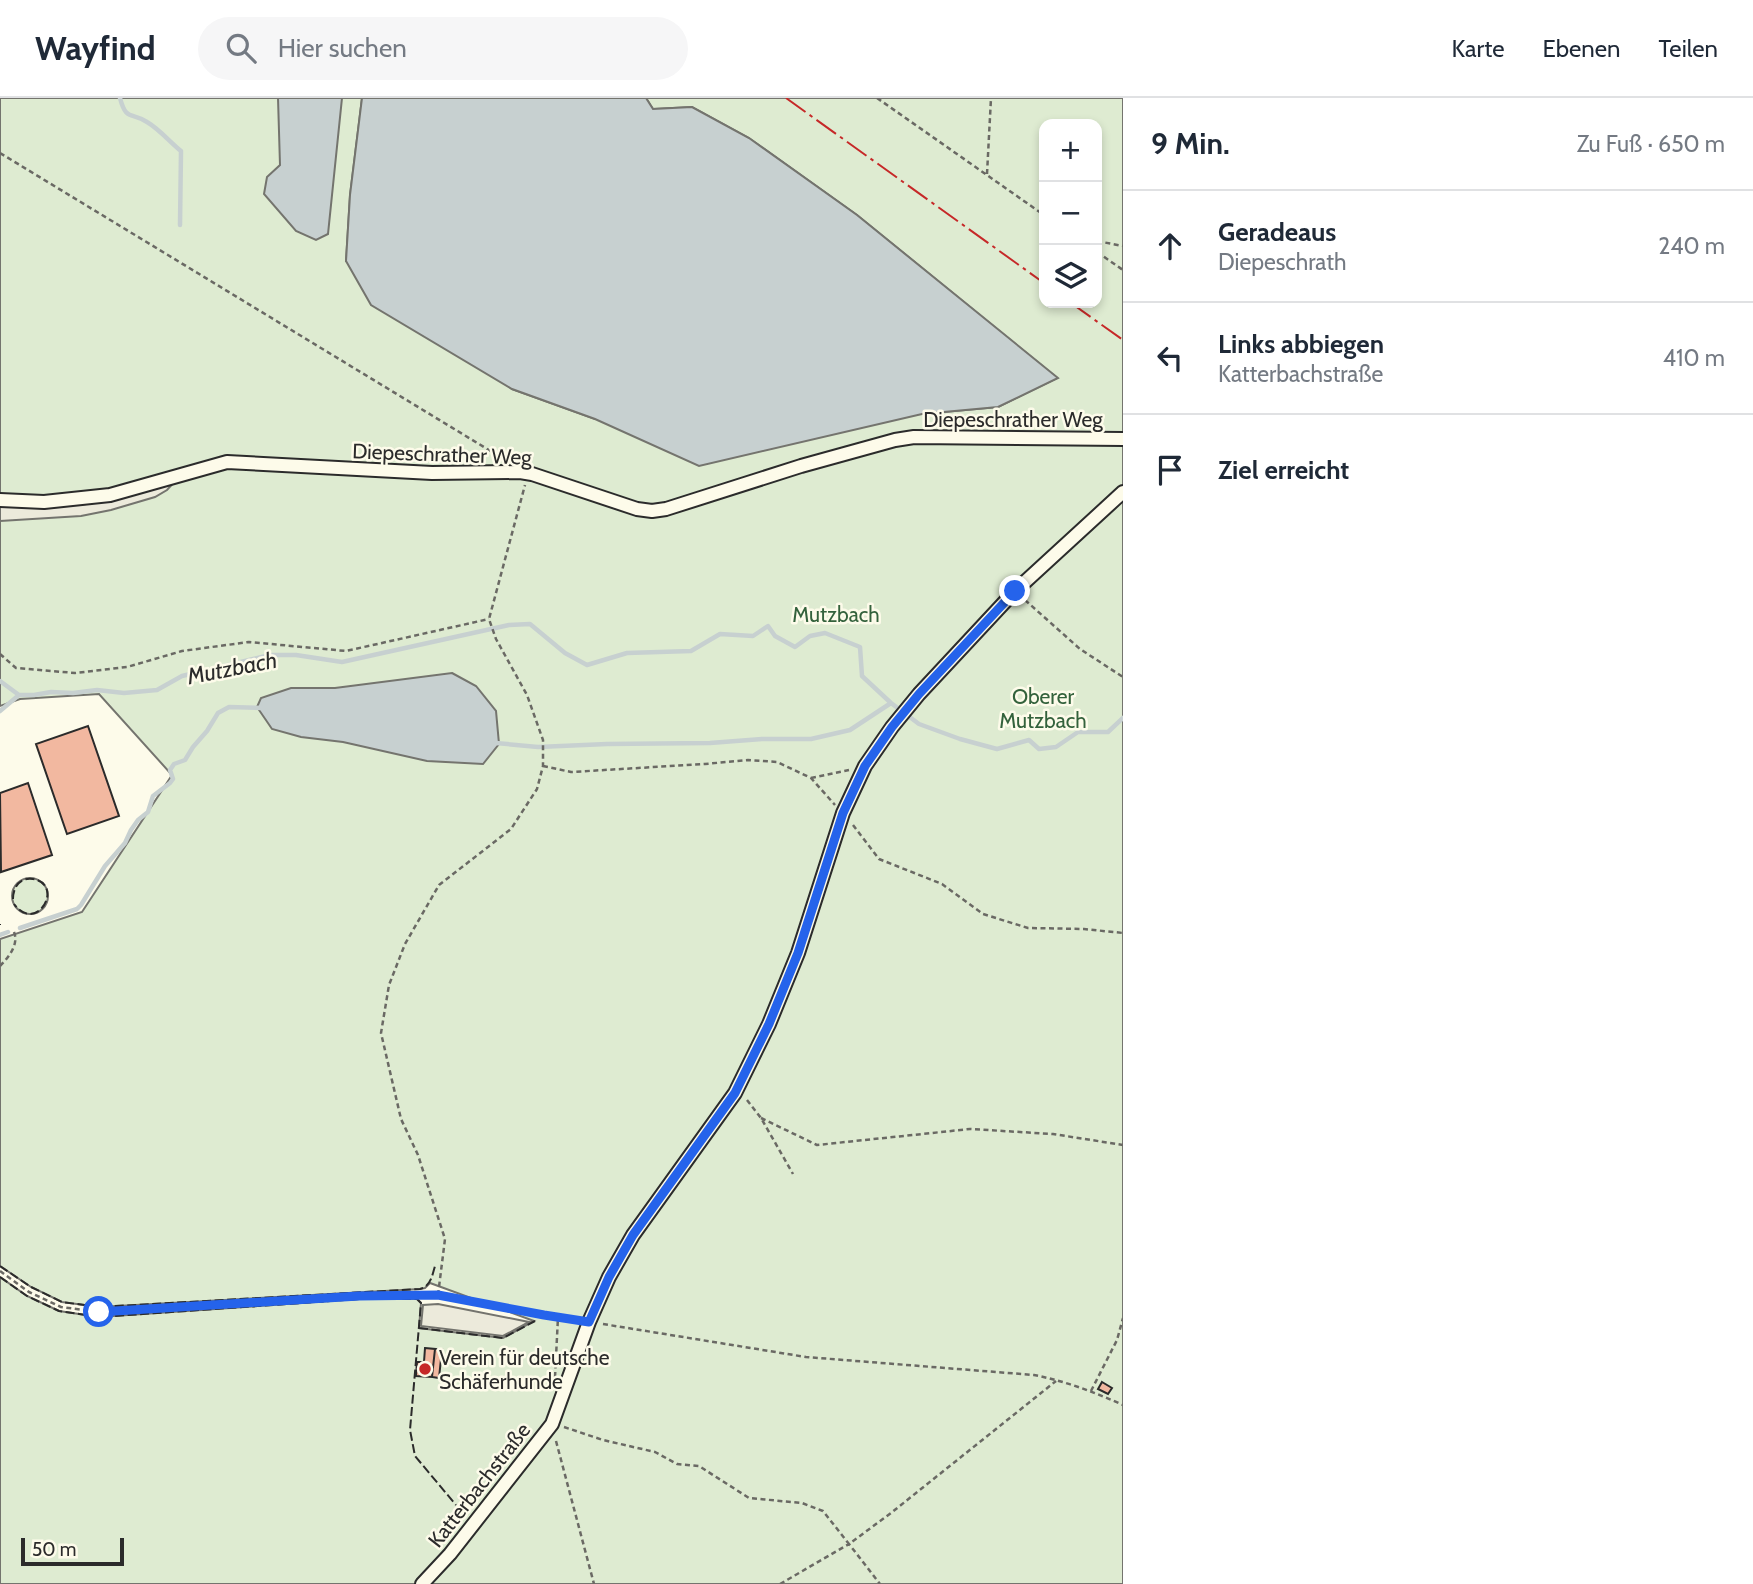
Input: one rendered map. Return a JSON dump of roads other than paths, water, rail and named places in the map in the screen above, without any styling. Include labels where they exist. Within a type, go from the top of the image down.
[{"type":"street","name":"Diepeschrather Weg","points":[[0,500],[44,502],[110,495],[227,462],[432,473],[520,472],[637,509],[652,511],[666,509],[801,466],[914,437],[1123,439]]},
{"type":"street","name":"Katterbachstraße","points":[[422,1584],[450,1554],[552,1424],[589,1322],[609,1277],[633,1235],[735,1093],[769,1024],[793,965],[843,813],[865,766],[919,694],[1015,591],[1123,492]]},
{"type":"waterway","points":[[120,98],[127,113],[151,125],[181,151],[180,225]]},
{"type":"waterway","name":"Mutzbach","points":[[0,681],[19,695],[97,690],[124,693],[157,690],[182,676],[270,655],[296,655],[342,662],[509,625],[530,624],[565,653],[587,665],[627,653],[691,651],[720,634],[753,636],[768,626],[775,636],[795,647],[810,636],[825,633],[860,647],[862,676],[919,724],[997,749],[1029,740],[1039,749],[1056,747],[1078,732],[1108,732],[1123,718]]},
{"type":"waterway","points":[[0,711],[19,695]]},
{"type":"waterway","points":[[496,743],[538,747],[811,739],[850,730],[891,703]]},
{"type":"waterway","points":[[20,928],[77,909],[81,905],[138,820],[148,812],[153,796],[173,779],[170,770],[174,764],[185,760],[218,713],[229,707],[263,708]]},
{"type":"waterway","points":[[0,935],[8,932]]},
{"type":"place","name":"Verein für deutsche Schäferhunde","points":[[425,1369]]},
{"type":"park label","name":"Oberer Mutzbach","points":[[1043,708]]}]
